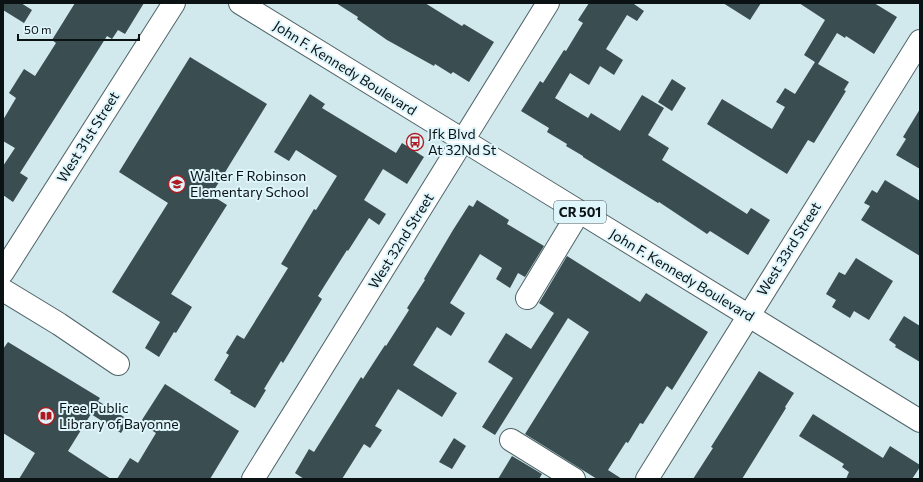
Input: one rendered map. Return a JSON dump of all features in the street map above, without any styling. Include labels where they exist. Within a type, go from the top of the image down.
[{"type":"street","name":"West 31st Street","points":[[3,272],[174,3]]},
{"type":"street","name":"John F. Kennedy Boulevard","points":[[240,3],[920,422]]},
{"type":"street","name":"West 32nd Street","points":[[253,479],[548,3]]},
{"type":"street","name":"West 33rd Street","points":[[647,479],[920,41]]},
{"type":"street","points":[[528,298],[579,212]]},
{"type":"street","points":[[3,290],[60,324],[118,364]]},
{"type":"street","points":[[511,440],[574,479]]},
{"type":"building","points":[[3,3],[21,3],[32,10],[24,23],[3,10]]},
{"type":"building","points":[[75,3],[144,3],[125,34],[118,30],[112,39],[107,36],[20,173],[28,178],[13,202],[3,195],[3,166],[15,148],[3,141],[3,120],[16,98],[9,93],[24,69],[35,76],[56,43],[52,40]]},
{"type":"building","points":[[336,3],[425,3],[462,26],[464,24],[494,42],[469,82],[453,72],[451,74],[435,64],[434,66],[387,40],[357,19],[358,17]]},
{"type":"building","points":[[589,3],[634,3],[644,11],[637,21],[627,15],[606,49],[623,60],[614,75],[600,66],[589,85],[570,73],[555,98],[588,118],[591,113],[620,131],[642,95],[664,108],[648,135],[669,148],[662,160],[747,214],[751,208],[770,220],[748,255],[710,231],[707,234],[659,202],[658,203],[583,157],[566,146],[567,144],[547,132],[549,128],[521,111],[540,81],[543,83],[564,50],[566,51],[583,23],[578,20]]},
{"type":"building","points":[[723,3],[761,3],[750,20]]},
{"type":"building","points":[[799,3],[874,3],[897,17],[874,54],[846,36],[845,38],[837,33],[818,64],[849,82],[844,90],[846,91],[814,143],[808,140],[787,174],[707,124],[722,99],[772,129],[785,107],[776,102],[785,88],[795,94],[815,62],[804,55],[825,20]]},
{"type":"building","name":"Walter F Robinson Elementary School","points":[[190,57],[267,104],[211,195],[227,205],[171,294],[192,307],[176,333],[174,332],[159,357],[145,348],[160,322],[112,292],[168,203],[119,172]]},
{"type":"building","points":[[672,79],[686,88],[672,111],[658,102]]},
{"type":"building","points":[[310,94],[325,104],[322,108],[396,153],[402,143],[424,157],[407,184],[383,169],[364,200],[386,214],[379,225],[369,218],[348,251],[347,250],[318,296],[322,299],[283,363],[281,361],[264,389],[266,390],[255,408],[230,393],[231,391],[214,380],[229,355],[226,353],[237,335],[244,339],[288,268],[281,264],[314,209],[316,210],[337,176],[296,150],[289,161],[274,152]]},
{"type":"building","points":[[920,109],[920,169],[896,155],[906,139],[903,137]]},
{"type":"building","points":[[885,180],[920,201],[920,256],[861,220],[870,206],[864,203],[872,190],[877,193]]},
{"type":"building","points":[[477,200],[509,220],[507,224],[544,246],[525,277],[518,273],[510,288],[496,279],[502,268],[480,254],[450,303],[465,313],[451,336],[437,327],[413,365],[457,393],[442,417],[398,389],[375,426],[382,430],[370,448],[364,444],[342,479],[304,479],[295,473],[309,449],[314,452],[361,377],[363,379],[385,345],[386,346],[409,310],[407,308],[425,280],[424,279],[453,230],[469,205],[473,207]]},
{"type":"building","points":[[567,256],[640,302],[646,293],[708,332],[672,390],[667,386],[643,424],[640,423],[628,443],[626,442],[608,470],[622,479],[597,479],[525,434],[589,332],[568,318],[495,435],[482,427],[513,378],[488,362],[506,333],[531,349],[554,313],[539,303]]},
{"type":"building","points":[[856,258],[893,281],[869,320],[854,311],[850,318],[832,307],[836,300],[826,294],[839,272],[845,275]]},
{"type":"building","points":[[904,316],[920,326],[920,362],[895,347],[896,345],[889,340]]},
{"type":"building","name":"Free Public Library of Bayonne","points":[[8,342],[100,398],[98,401],[129,420],[121,433],[91,414],[68,451],[111,479],[19,479],[35,453],[3,433],[3,349]]},
{"type":"building","points":[[759,371],[794,393],[785,407],[786,408],[742,479],[693,479],[713,448],[711,447]]},
{"type":"building","points":[[165,384],[239,431],[210,479],[117,479],[130,458],[138,463],[156,433],[140,423]]},
{"type":"building","points":[[813,414],[883,458],[890,446],[920,465],[920,467],[912,479],[846,479],[849,472],[842,467],[844,464],[799,436]]},
{"type":"building","points":[[454,438],[466,446],[452,469],[439,462]]},
{"type":"building","points":[[512,456],[542,474],[539,479],[498,479]]},
{"type":"place","name":"Jfk Blvd At 32Nd St","points":[[415,142]]},
{"type":"place","name":"Walter F Robinson Elementary School","points":[[177,184]]},
{"type":"place","name":"Free Public Library of Bayonne","points":[[46,416]]}]
